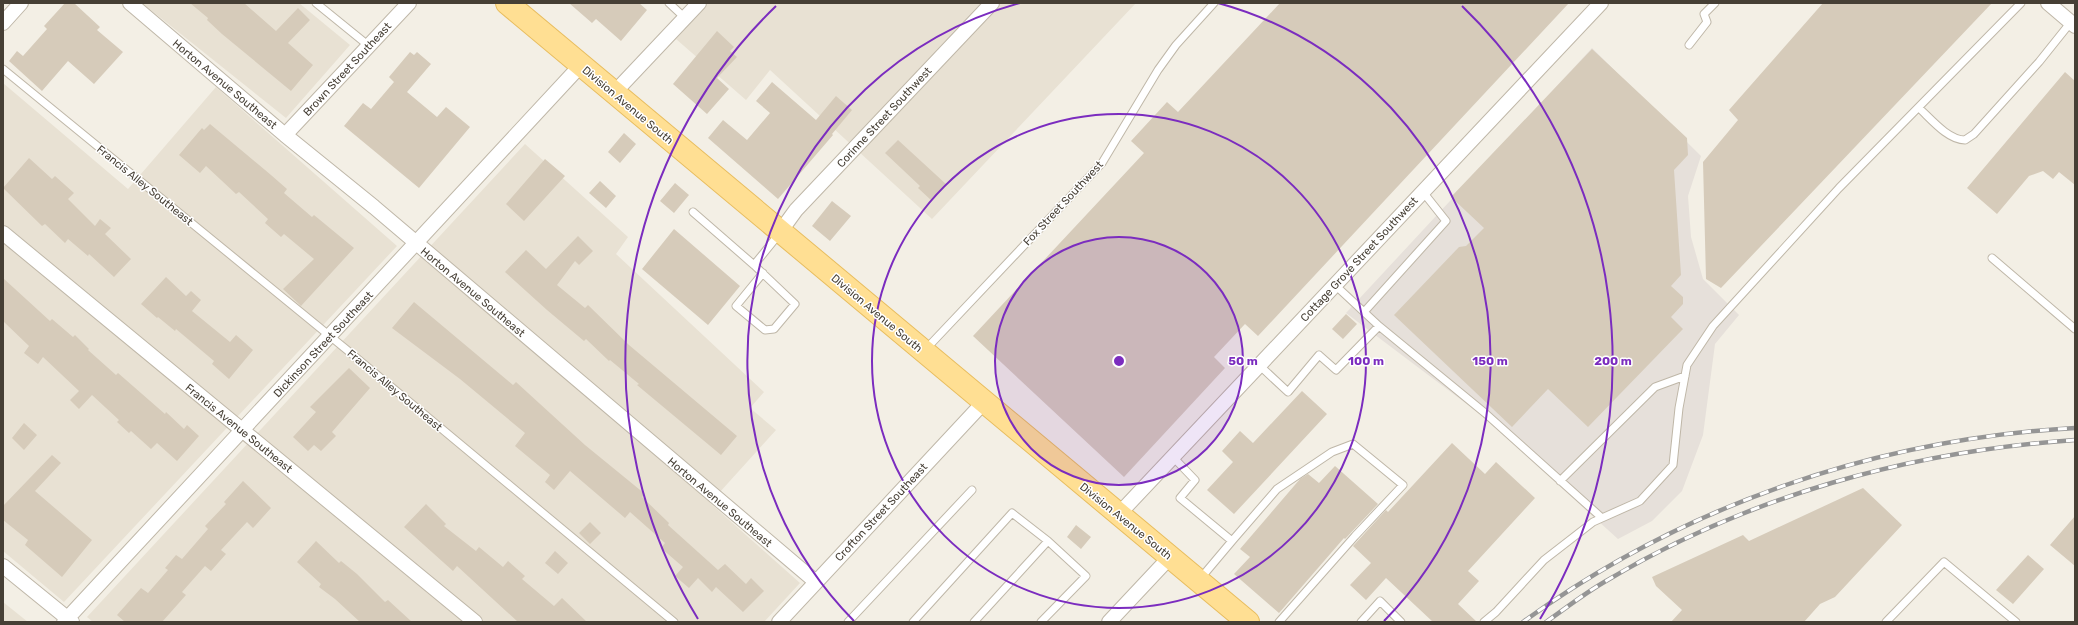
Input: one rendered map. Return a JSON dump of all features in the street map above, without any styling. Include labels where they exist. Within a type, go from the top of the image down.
[{"type":"main road","name":"Division Avenue South","points":[[507,3],[1118,516],[1248,622]]},
{"type":"street","points":[[3,23],[21,3]]},
{"type":"street","name":"Horton Avenue Southeast","points":[[130,3],[816,582]]},
{"type":"street","name":"Brown Street Southeast","points":[[285,135],[409,3]]},
{"type":"street","points":[[614,94],[699,3]]},
{"type":"street","name":"Corinne Street Southwest","points":[[780,232],[796,210],[992,3]]},
{"type":"street","name":"Cottage Grove Street Southwest","points":[[1118,516],[1601,3]]},
{"type":"street","points":[[2048,3],[2073,24]]},
{"type":"street","name":"Dickinson Street Southeast","points":[[68,621],[581,65]]},
{"type":"street","name":"Francis Avenue Southeast","points":[[3,233],[475,622]]},
{"type":"street","name":"Crofton Street Southeast","points":[[779,622],[984,402]]},
{"type":"street","points":[[1109,622],[1170,557]]},
{"type":"street","points":[[3,566],[68,621]]},
{"type":"lane","points":[[316,3],[369,46]]},
{"type":"lane","points":[[669,3],[686,18]]},
{"type":"lane","name":"Fox Street Southwest","points":[[923,352],[1102,163],[1158,70],[1176,45],[1214,3]]},
{"type":"lane","points":[[1689,45],[1707,22],[1704,14],[1714,3]]},
{"type":"lane","points":[[1484,622],[1496,612],[1544,560],[1593,522],[1640,501],[1673,465],[1679,408],[1688,365],[1713,326],[1839,188],[2021,3]]},
{"type":"lane","points":[[1919,108],[1951,136],[1959,140],[1965,140],[1974,134],[2073,24]]},
{"type":"lane","name":"Francis Alley Southeast","points":[[3,69],[674,622]]},
{"type":"lane","points":[[1364,312],[1446,221],[1422,192]]},
{"type":"lane","points":[[693,212],[763,273],[795,304],[774,330],[765,330],[736,306],[763,273]]},
{"type":"lane","points":[[754,265],[780,232]]},
{"type":"lane","points":[[1992,258],[2075,329]]},
{"type":"lane","points":[[1334,285],[1379,326],[1485,413],[1602,518]]},
{"type":"lane","points":[[1259,365],[1288,392],[1319,355],[1336,370],[1379,326]]},
{"type":"lane","points":[[1560,481],[1655,387],[1685,376]]},
{"type":"lane","points":[[1198,580],[1278,489],[1332,452],[1353,444],[1403,485],[1279,622]]},
{"type":"lane","points":[[1173,457],[1195,480],[1180,498],[1232,542]]},
{"type":"lane","points":[[848,622],[972,490]]},
{"type":"lane","points":[[913,622],[1012,513],[1048,541],[1086,576],[1041,622]]},
{"type":"lane","points":[[974,622],[1048,541]]},
{"type":"lane","points":[[1886,622],[1944,562],[2016,622]]},
{"type":"lane","points":[[1362,622],[1380,601],[1401,622]]},
{"type":"shaded area","points":[[142,3],[299,3],[350,45],[286,118]]},
{"type":"shaded area","points":[[708,3],[1136,3],[932,219],[770,70],[746,100],[676,39]]},
{"type":"shaded area","points":[[1592,48],[1701,156],[1688,196],[1691,237],[1703,279],[1739,315],[1715,344],[1703,435],[1682,491],[1652,521],[1618,539],[1480,414],[1346,313]]},
{"type":"shaded area","points":[[3,83],[128,189],[216,87],[397,246],[64,602],[3,551]]},
{"type":"shaded area","points":[[525,144],[628,237],[616,254],[764,392],[750,408],[776,430],[710,503],[800,583],[764,622],[93,622],[87,617]]},
{"type":"shaded area","points":[[3,602],[28,622],[3,622]]},
{"type":"building","points":[[65,3],[74,3],[100,27],[97,30],[123,52],[94,84],[68,61],[42,91],[9,61],[17,51],[23,56],[47,29],[44,26]]},
{"type":"building","points":[[190,3],[244,3],[276,31],[298,8],[310,20],[288,43],[313,65],[291,91],[222,34],[207,20],[208,18]]},
{"type":"building","points":[[569,3],[639,3],[647,10],[621,41],[596,19],[592,23]]},
{"type":"building","points":[[1280,3],[1569,3],[1258,336],[1245,324],[1214,357],[1225,368],[1124,477],[973,336],[1144,153],[1131,141],[1167,102],[1178,112]]},
{"type":"building","points":[[1823,3],[1992,3],[1721,288],[1706,279],[1703,162],[1738,120],[1729,110]]},
{"type":"building","points":[[717,31],[734,47],[730,51],[737,57],[717,78],[729,89],[707,114],[673,84]]},
{"type":"building","points":[[1592,49],[1687,138],[1688,155],[1674,170],[1681,275],[1671,286],[1683,297],[1683,304],[1671,317],[1683,329],[1588,427],[1548,389],[1512,427],[1394,315],[1459,247],[1466,246],[1484,228],[1451,197]]},
{"type":"building","points":[[410,52],[414,55],[417,52],[431,64],[407,92],[437,117],[446,107],[470,127],[419,188],[344,126],[363,103],[371,109],[394,82],[389,77]]},
{"type":"building","points":[[2065,72],[2075,81],[2075,185],[2059,172],[2053,179],[2043,171],[2029,176],[1997,214],[1967,188]]},
{"type":"building","points":[[772,82],[816,120],[836,96],[852,110],[832,134],[833,135],[778,199],[708,138],[723,120],[747,140],[770,113],[756,101]]},
{"type":"building","points":[[210,124],[287,189],[284,193],[312,217],[314,215],[354,248],[301,306],[283,289],[314,259],[284,234],[281,237],[265,223],[268,219],[239,192],[236,194],[206,166],[200,173],[179,155],[202,128],[204,130]]},
{"type":"building","points":[[624,133],[636,144],[620,163],[608,152]]},
{"type":"building","points":[[898,140],[947,185],[932,201],[918,188],[920,186],[885,153]]},
{"type":"building","points":[[29,158],[52,179],[55,176],[74,193],[68,199],[95,226],[100,219],[111,228],[105,234],[131,259],[114,277],[89,254],[88,256],[68,239],[65,243],[45,224],[42,226],[3,188]]},
{"type":"building","points":[[545,159],[565,176],[524,221],[506,204]]},
{"type":"building","points":[[600,181],[616,196],[606,208],[589,193]]},
{"type":"building","points":[[675,183],[689,195],[674,213],[660,201]]},
{"type":"building","points":[[832,201],[851,216],[830,241],[812,226]]},
{"type":"building","points":[[674,229],[740,286],[708,325],[642,269]]},
{"type":"building","points":[[578,236],[593,251],[579,265],[575,261],[557,285],[585,308],[588,305],[629,345],[737,436],[721,455],[637,385],[639,384],[610,360],[609,361],[586,339],[584,341],[547,310],[505,272],[526,250],[546,269]]},
{"type":"building","points":[[166,277],[186,296],[191,291],[201,300],[192,311],[230,342],[236,335],[253,350],[229,379],[212,364],[214,361],[176,329],[175,331],[141,304]]},
{"type":"building","points":[[3,278],[50,321],[52,319],[73,337],[75,335],[89,349],[88,350],[116,375],[118,373],[165,414],[166,412],[184,429],[187,425],[199,436],[177,461],[157,443],[151,449],[131,431],[129,433],[117,422],[119,420],[92,395],[79,409],[70,400],[79,391],[43,357],[38,364],[24,353],[29,346],[3,321]]},
{"type":"building","points":[[414,302],[513,385],[516,382],[585,445],[645,494],[642,497],[669,523],[668,525],[718,570],[725,564],[746,584],[751,578],[764,591],[743,612],[716,587],[712,592],[698,578],[689,588],[675,576],[683,567],[661,548],[665,543],[630,512],[625,518],[570,471],[554,490],[545,482],[550,475],[515,446],[525,433],[460,379],[392,328]]},
{"type":"building","points":[[1346,314],[1357,324],[1343,339],[1332,329]]},
{"type":"building","points":[[349,368],[370,388],[332,432],[336,436],[321,451],[314,445],[308,451],[293,437],[316,412],[310,407]]},
{"type":"building","points":[[1302,391],[1327,414],[1234,514],[1207,490],[1233,462],[1222,451],[1240,431],[1253,443]]},
{"type":"building","points":[[24,423],[37,435],[24,450],[12,438]]},
{"type":"building","points":[[1452,443],[1485,474],[1496,462],[1535,498],[1468,571],[1479,581],[1458,604],[1477,622],[1433,622],[1386,578],[1366,600],[1350,585],[1371,563],[1353,546],[1386,510],[1388,512]]},
{"type":"building","points":[[52,455],[61,463],[35,491],[92,540],[62,577],[25,545],[28,540],[3,520],[3,506]]},
{"type":"building","points":[[1335,466],[1378,504],[1345,539],[1344,538],[1279,613],[1234,574],[1250,557],[1240,549],[1300,479],[1308,474],[1319,483]]},
{"type":"building","points":[[243,481],[271,508],[253,528],[247,522],[221,550],[226,554],[211,571],[205,566],[182,592],[186,595],[162,622],[125,622],[117,615],[141,588],[148,593],[168,570],[165,568],[176,555],[182,559],[208,529],[205,526],[226,504],[224,502]]},
{"type":"building","points":[[1863,488],[1902,525],[1835,597],[1820,604],[1804,622],[1671,622],[1682,610],[1656,586],[1652,577],[1743,535],[1749,541]]},
{"type":"building","points":[[426,504],[446,524],[444,526],[476,551],[479,547],[503,567],[508,561],[525,576],[522,579],[554,606],[562,598],[587,622],[518,622],[457,566],[453,571],[404,527]]},
{"type":"building","points":[[2075,516],[2075,566],[2050,545]]},
{"type":"building","points":[[590,522],[601,533],[590,544],[579,533]]},
{"type":"building","points":[[1076,525],[1091,537],[1081,549],[1067,537]]},
{"type":"building","points":[[316,541],[339,563],[341,561],[357,574],[385,602],[388,600],[412,622],[360,622],[335,599],[319,587],[321,584],[297,562]]},
{"type":"building","points":[[555,551],[568,563],[558,574],[545,563]]},
{"type":"building","points":[[2028,555],[2044,569],[2013,604],[1996,590]]},
{"type":"railway","points":[[1523,622],[1585,581],[1649,544],[1716,512],[1785,485],[1856,463],[1928,446],[2001,435],[2075,428]]},
{"type":"railway","points":[[1546,622],[1598,586],[1660,551],[1716,525],[1774,502],[1832,483],[1892,467],[1952,455],[2014,446],[2075,440]]}]
